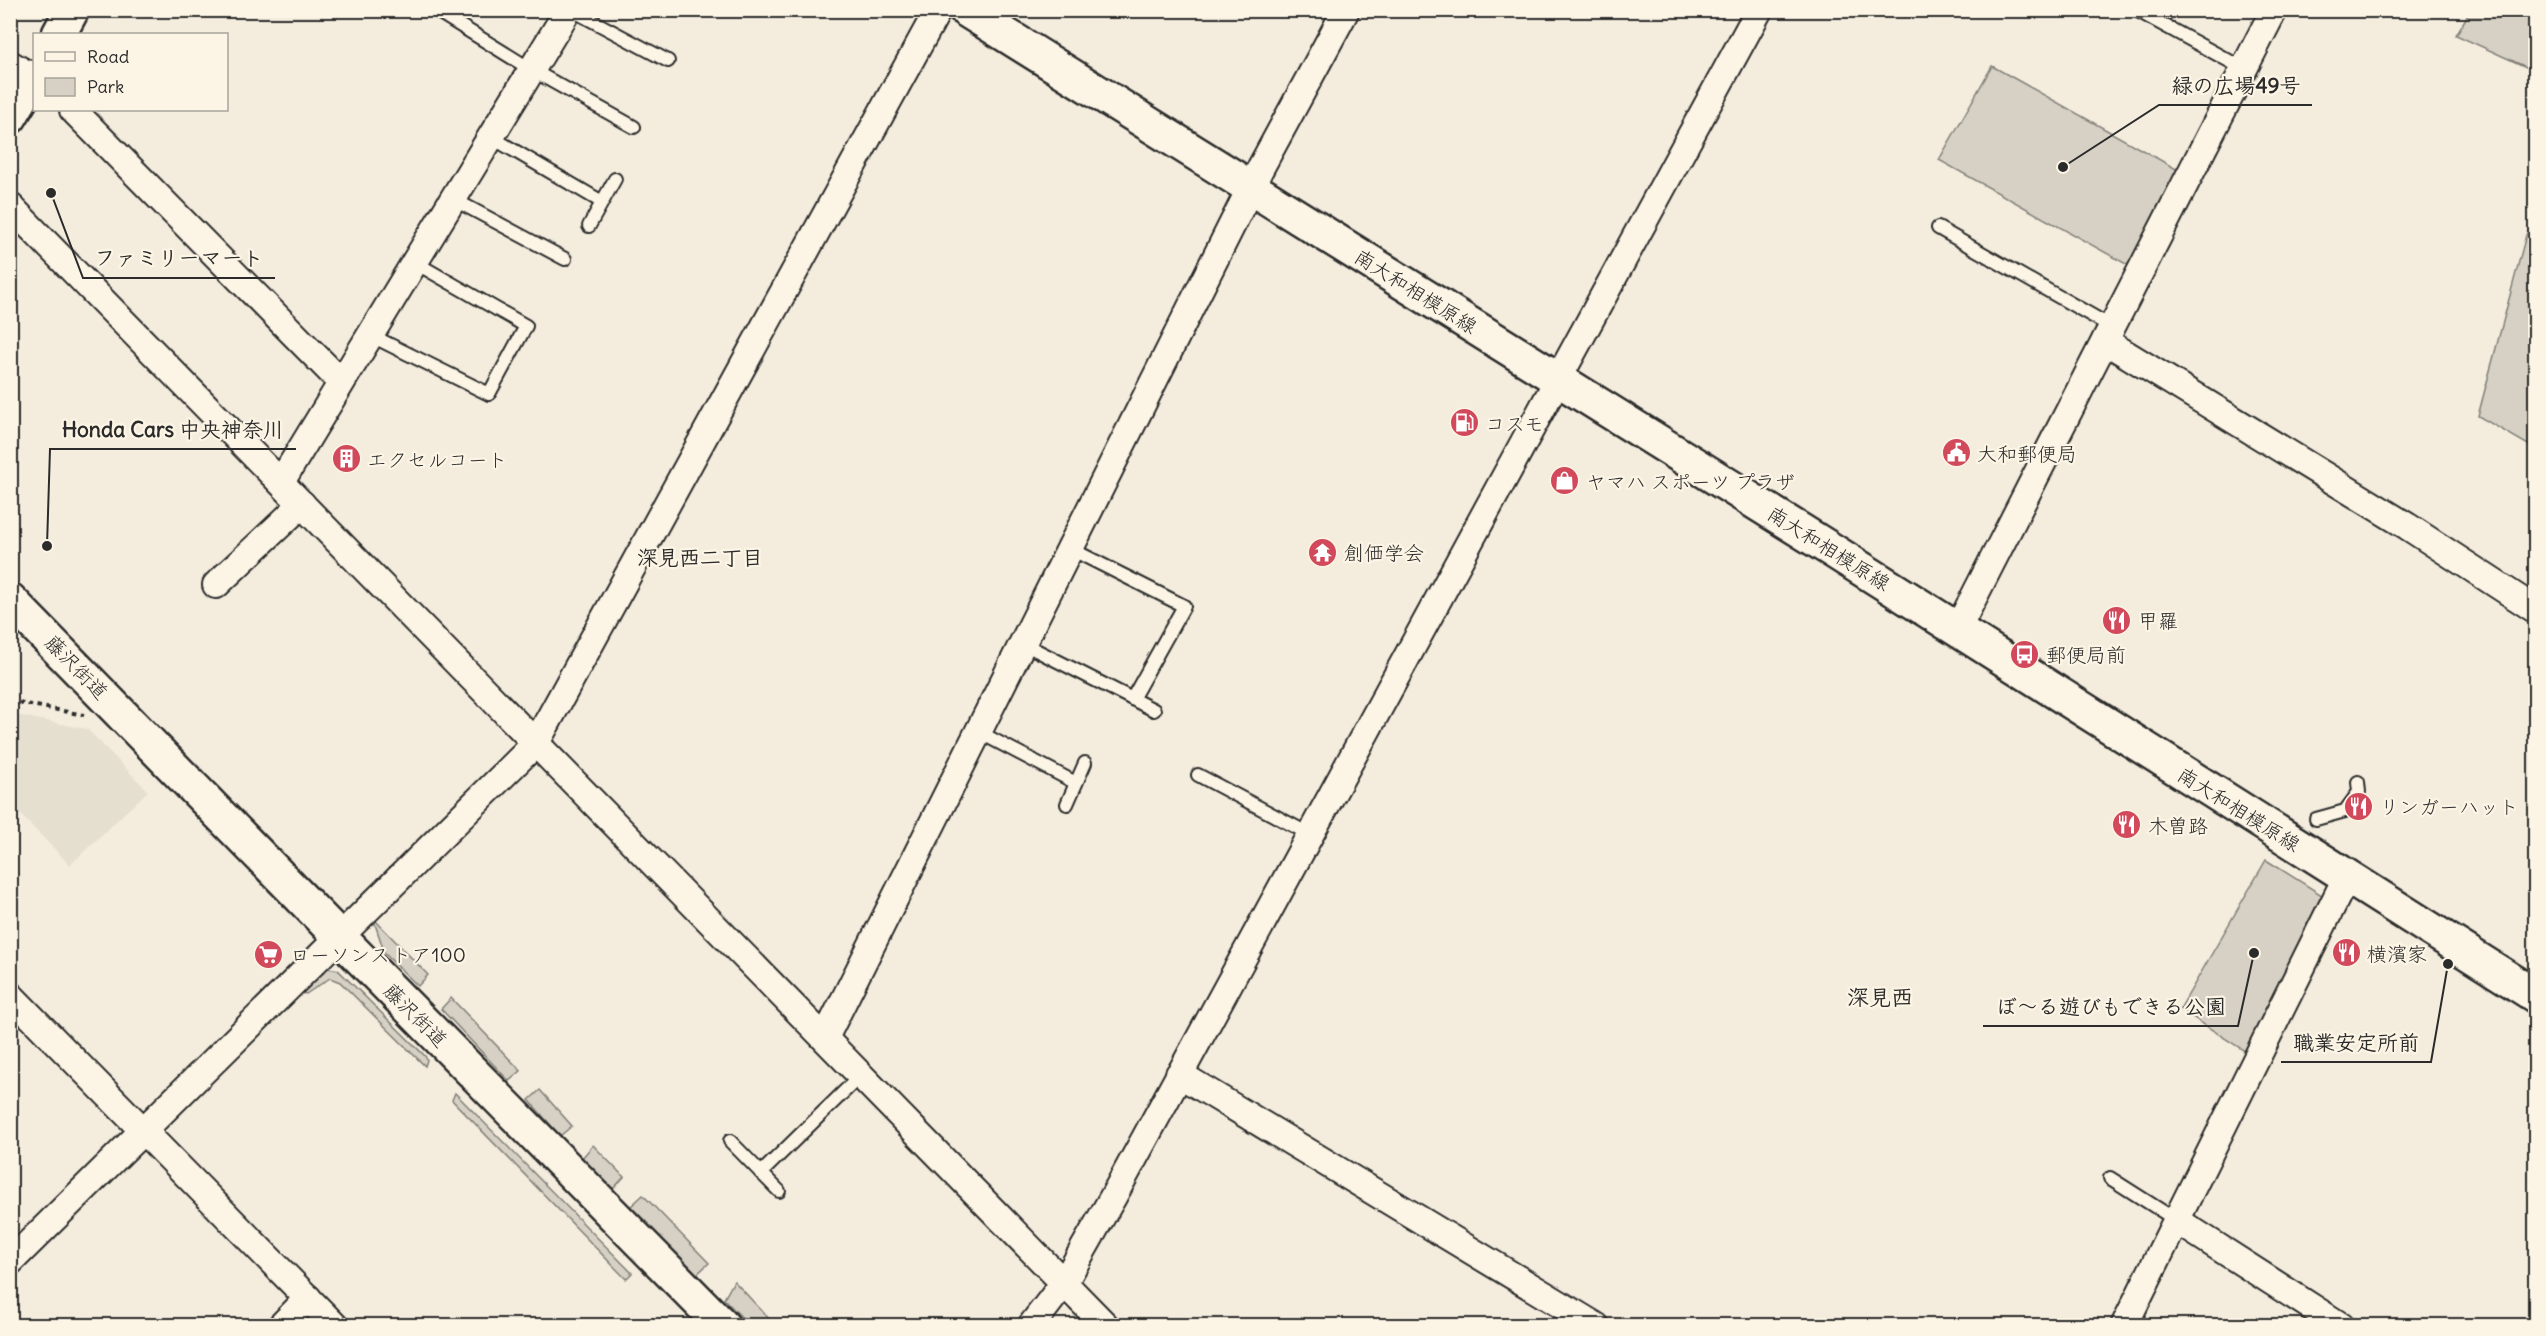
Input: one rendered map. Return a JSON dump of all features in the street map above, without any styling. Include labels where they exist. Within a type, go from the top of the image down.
[{"type":"main road","points":[[60,33],[72,10]]},
{"type":"main road","name":"南大和相模原線","points":[[966,10],[1558,379],[2535,996]]},
{"type":"main road","points":[[10,117],[33,80]]},
{"type":"main road","name":"藤沢街道","points":[[10,600],[723,1326]]},
{"type":"street","points":[[281,482],[566,15],[566,10]]},
{"type":"street","points":[[10,1262],[536,743],[938,10]]},
{"type":"street","points":[[825,1038],[870,953],[977,731],[1024,644],[1251,188],[1346,10]]},
{"type":"street","points":[[1031,1326],[1064,1283],[1759,10]]},
{"type":"street","points":[[1957,630],[2274,10]]},
{"type":"street","points":[[10,64],[33,77]]},
{"type":"street","points":[[74,111],[341,382]]},
{"type":"street","points":[[10,206],[1106,1326]]},
{"type":"street","points":[[2108,334],[2535,610]]},
{"type":"street","points":[[216,585],[302,504]]},
{"type":"street","points":[[2124,1326],[2347,876]]},
{"type":"street","points":[[10,995],[335,1326]]},
{"type":"street","points":[[1179,1074],[1596,1326]]},
{"type":"street","points":[[2176,1220],[2341,1326]]},
{"type":"street","points":[[281,1326],[308,1298]]},
{"type":"lane","points":[[435,10],[532,70],[634,127]]},
{"type":"lane","points":[[572,10],[668,61]]},
{"type":"lane","points":[[2136,10],[2244,69]]},
{"type":"lane","points":[[491,137],[602,201]]},
{"type":"lane","points":[[589,226],[615,179]]},
{"type":"lane","points":[[453,199],[565,260]]},
{"type":"lane","points":[[1938,228],[2108,334]]},
{"type":"lane","points":[[370,335],[489,394],[526,326],[414,262]]},
{"type":"lane","points":[[1071,549],[1184,606],[1132,699]]},
{"type":"lane","points":[[1024,644],[1154,710]]},
{"type":"lane","points":[[977,731],[1077,783]]},
{"type":"lane","points":[[1067,804],[1086,763]]},
{"type":"lane","points":[[1198,775],[1309,834]]},
{"type":"lane","points":[[2316,819],[2345,811],[2359,792],[2358,782]]},
{"type":"lane","points":[[761,1173],[861,1075]]},
{"type":"lane","points":[[730,1141],[778,1191]]},
{"type":"lane","points":[[2110,1178],[2176,1220]]},
{"type":"path","points":[[10,700],[91,716]]},
{"type":"shaded area","points":[[11,714],[87,729],[148,791],[70,865],[11,805]]},
{"type":"green space","points":[[2470,11],[2535,11],[2535,71],[2456,35]]},
{"type":"green space","points":[[1992,66],[2187,175],[2135,269],[1939,160]]},
{"type":"green space","points":[[2535,222],[2535,449],[2478,416],[2526,235]]},
{"type":"green space","points":[[2266,860],[2325,897],[2246,1052],[2180,1009]]},
{"type":"green space","points":[[373,918],[428,975],[418,986],[385,954]]},
{"type":"green space","points":[[323,967],[338,970],[425,1056],[427,1060],[425,1066],[340,982],[330,978],[306,994],[298,992]]},
{"type":"green space","points":[[451,998],[521,1071],[509,1081],[441,1009]]},
{"type":"green space","points":[[540,1090],[572,1126],[560,1136],[529,1100]]},
{"type":"green space","points":[[455,1093],[632,1273],[626,1279],[452,1100]]},
{"type":"green space","points":[[593,1145],[624,1177],[612,1190],[582,1158]]},
{"type":"green space","points":[[643,1195],[709,1263],[694,1277],[630,1207]]},
{"type":"green space","points":[[734,1281],[775,1325],[749,1325],[724,1299]]},
{"type":"place","name":"緑の広場49号","points":[[2063,167]]},
{"type":"place","name":"ファミリーマート","points":[[51,193]]},
{"type":"place","name":"コスモ","points":[[1464,423]]},
{"type":"place","name":"大和郵便局","points":[[1956,453]]},
{"type":"place","name":"エクセルコート","points":[[346,459]]},
{"type":"place","name":"ヤマハ スポーツ プラザ","points":[[1565,481]]},
{"type":"place","name":"Honda Cars 中央神奈川","points":[[47,546]]},
{"type":"place","name":"創価学会","points":[[1323,552]]},
{"type":"place","name":"甲羅","points":[[2117,620]]},
{"type":"place","name":"郵便局前","points":[[2025,654]]},
{"type":"place","name":"リンガーハット","points":[[2358,806]]},
{"type":"place","name":"木曽路","points":[[2127,825]]},
{"type":"place","name":"ぼ～る遊びもできる公園","points":[[2254,953]]},
{"type":"place","name":"横濱家","points":[[2346,953]]},
{"type":"place","name":"ローソンストア100","points":[[269,954]]},
{"type":"place","name":"職業安定所前","points":[[2448,964]]},
{"type":"district","name":"深見西二丁目","points":[[700,557]]},
{"type":"district","name":"深見西","points":[[1880,997]]}]
